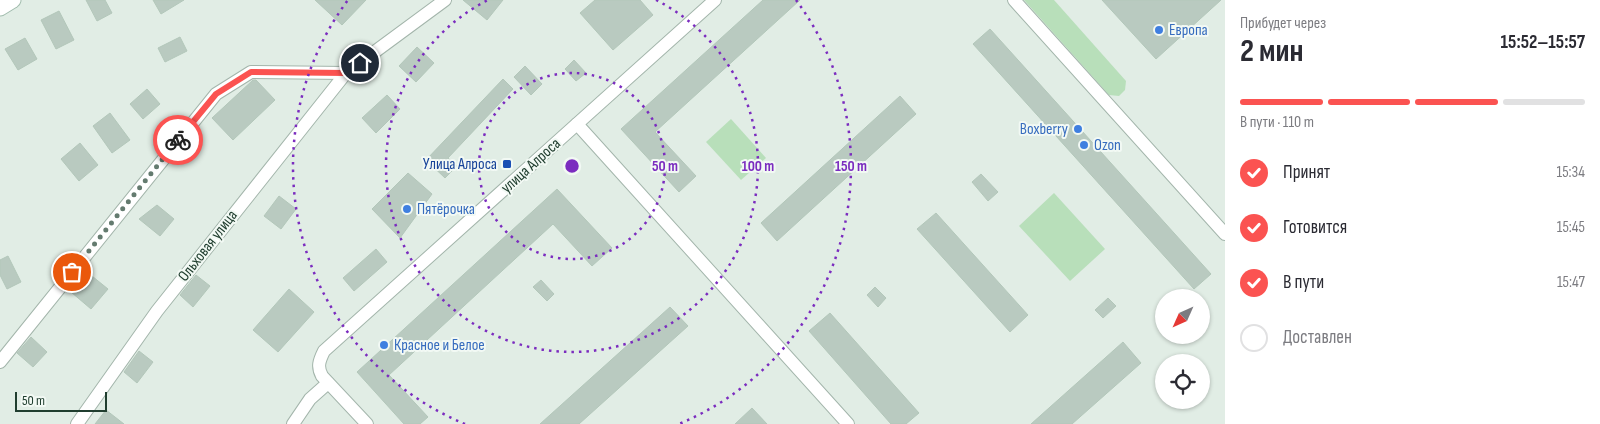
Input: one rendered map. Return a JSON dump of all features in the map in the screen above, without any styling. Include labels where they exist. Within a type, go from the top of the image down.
[{"type":"main road","points":[[0,8],[14,0]]},
{"type":"street","name":"Ольховая улица","points":[[77,424],[157,311],[346,73],[445,0]]},
{"type":"street","name":"улица Алроса","points":[[328,383],[319,370],[320,360],[324,351],[715,0]]},
{"type":"street","points":[[1014,0],[1225,234]]},
{"type":"street","points":[[0,362],[216,94],[251,72],[346,73]]},
{"type":"street","points":[[577,124],[848,424]]},
{"type":"street","points":[[293,424],[310,399],[328,383],[367,424]]},
{"type":"green space","points":[[1024,0],[1054,0],[1126,81],[1125,90],[1119,96],[1109,95]]},
{"type":"green space","points":[[731,119],[766,158],[741,180],[706,142]]},
{"type":"green space","points":[[1054,193],[1105,249],[1070,281],[1019,226]]},
{"type":"building","points":[[86,0],[105,0],[112,13],[97,21]]},
{"type":"building","points":[[153,0],[184,0],[161,14]]},
{"type":"building","points":[[315,0],[366,0],[342,25]]},
{"type":"building","points":[[463,0],[503,0],[487,20]]},
{"type":"building","points":[[595,0],[640,0],[653,15],[613,50],[580,13]]},
{"type":"building","points":[[763,0],[800,0],[655,132],[696,176],[679,192],[621,129]]},
{"type":"building","name":"Европа","points":[[1102,0],[1221,0],[1156,59]]},
{"type":"building","points":[[59,11],[74,40],[56,49],[41,20]]},
{"type":"building","points":[[990,29],[1211,274],[1194,289],[973,44]]},
{"type":"building","points":[[180,37],[187,51],[165,62],[158,48]]},
{"type":"building","points":[[25,38],[37,59],[18,70],[5,49]]},
{"type":"building","points":[[417,47],[434,63],[416,82],[399,66]]},
{"type":"building","points":[[574,60],[586,73],[576,81],[565,69]]},
{"type":"building","points":[[525,66],[542,84],[531,95],[514,77]]},
{"type":"building","points":[[503,79],[513,89],[448,158],[457,166],[445,178],[426,160]]},
{"type":"building","points":[[253,80],[256,80],[275,100],[233,140],[212,118]]},
{"type":"building","points":[[147,89],[160,104],[143,119],[130,104]]},
{"type":"building","points":[[387,95],[400,109],[376,133],[362,118]]},
{"type":"building","points":[[900,96],[916,114],[777,241],[761,223]]},
{"type":"building","points":[[110,113],[130,140],[112,153],[93,126]]},
{"type":"building","points":[[80,143],[98,165],[79,181],[61,159]]},
{"type":"building","points":[[408,173],[432,194],[400,238],[372,209]]},
{"type":"building","points":[[981,174],[998,192],[988,201],[972,182]]},
{"type":"building","points":[[557,189],[612,248],[592,266],[553,224],[389,375],[428,417],[420,424],[404,424],[357,372]]},
{"type":"building","points":[[279,196],[296,209],[281,229],[264,216]]},
{"type":"building","points":[[157,205],[174,219],[160,236],[139,219]]},
{"type":"building","points":[[936,213],[1028,315],[1010,332],[917,229]]},
{"type":"building","points":[[376,249],[387,262],[354,291],[343,278]]},
{"type":"building","points":[[8,256],[21,282],[7,289],[0,275],[0,260]]},
{"type":"building","points":[[87,272],[108,289],[91,309],[71,292]]},
{"type":"building","points":[[196,275],[210,286],[193,307],[180,295]]},
{"type":"building","points":[[541,280],[554,294],[547,301],[533,287]]},
{"type":"building","points":[[875,287],[886,298],[878,307],[867,295]]},
{"type":"building","points":[[289,289],[314,312],[278,352],[253,330]]},
{"type":"building","points":[[1108,298],[1116,306],[1103,318],[1095,310]]},
{"type":"building","points":[[670,307],[688,326],[579,424],[540,424]]},
{"type":"building","points":[[830,313],[919,413],[906,424],[891,424],[809,331]]},
{"type":"building","points":[[31,337],[47,352],[33,367],[17,353]]},
{"type":"building","points":[[1123,342],[1141,363],[1072,424],[1031,424]]},
{"type":"building","points":[[139,351],[153,362],[137,383],[124,372]]},
{"type":"building","points":[[752,408],[767,424],[735,424]]},
{"type":"building","points":[[106,410],[124,424],[95,424]]},
{"type":"way so far","points":[[72,272],[178,140]]},
{"type":"place","name":"Европа","points":[[1159,30]]},
{"type":"place","name":"Boxberry","points":[[1078,129]]},
{"type":"place","name":"Ozon","points":[[1084,145]]},
{"type":"place","name":"Улица Алроса","points":[[507,164]]},
{"type":"place","name":"Пятёрочка","points":[[407,209]]},
{"type":"place","name":"Красное и Белое","points":[[384,345]]},
{"type":"route","points":[[178,140],[216,94],[251,72],[346,73],[360,63]]}]
